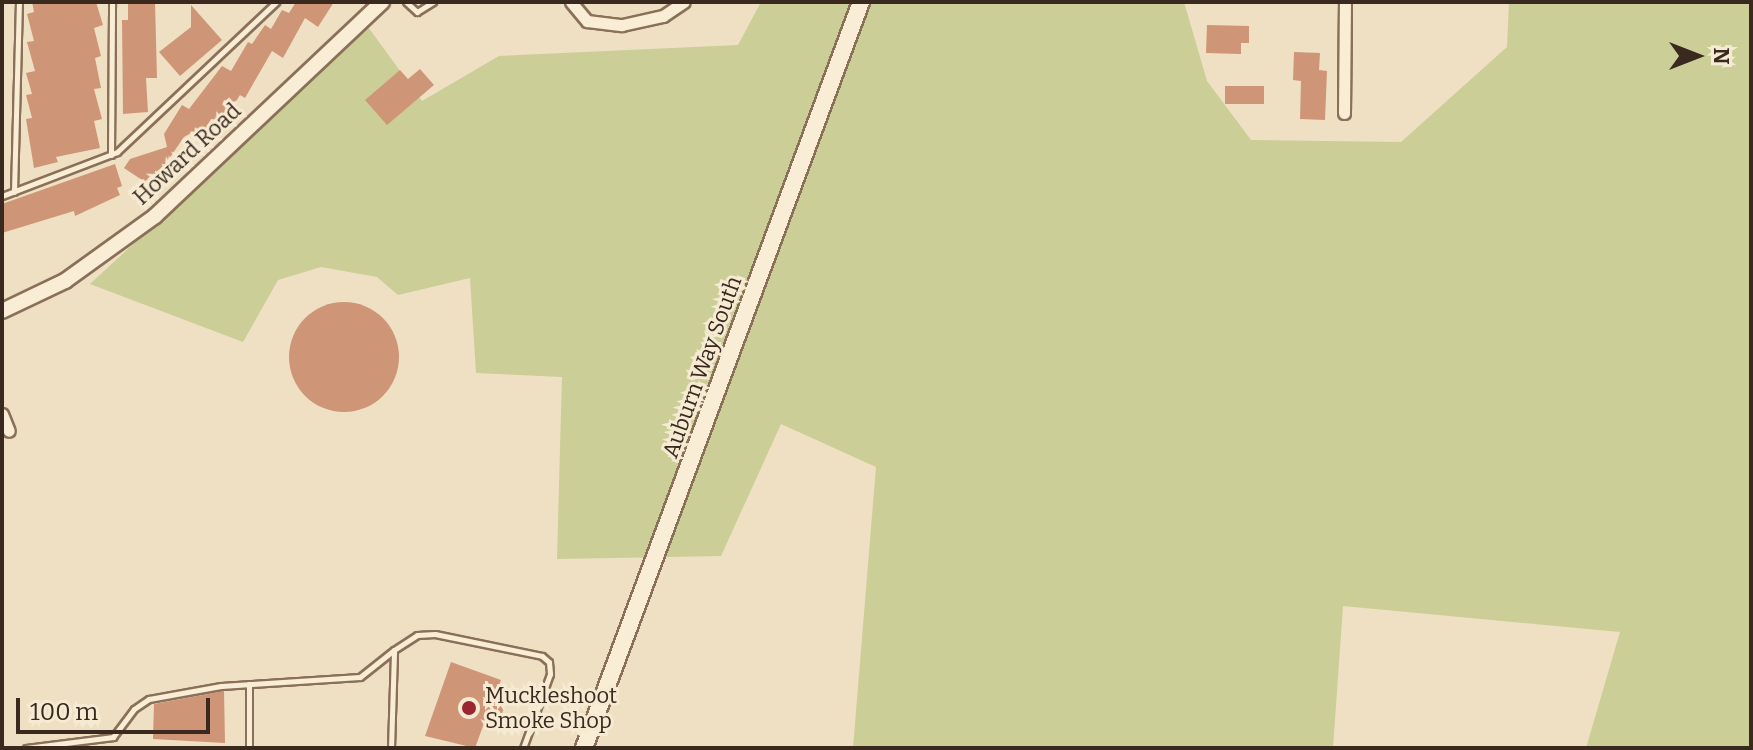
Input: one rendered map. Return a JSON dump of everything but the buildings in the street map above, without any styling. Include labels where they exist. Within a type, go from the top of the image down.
[{"type":"main road","name":"Auburn Way South","points":[[584,748],[861,2]]},
{"type":"street","name":"Howard Road","points":[[2,311],[65,281],[155,216],[382,2]]},
{"type":"street","points":[[571,2],[587,21],[622,25],[663,16],[684,2]]},
{"type":"street","points":[[1344,113],[1345,2]]},
{"type":"street","points":[[2,414],[9,431]]},
{"type":"lane","points":[[14,192],[19,2]]},
{"type":"lane","points":[[111,155],[112,2]]},
{"type":"lane","points":[[2,196],[111,155],[143,133],[276,2]]},
{"type":"lane","points":[[406,2],[417,12],[433,2]]},
{"type":"lane","points":[[26,748],[113,737],[134,709],[149,699],[249,684],[360,677],[417,635],[435,634],[542,656],[550,674],[523,748]]},
{"type":"lane","points":[[391,748],[394,650]]},
{"type":"lane","points":[[249,684],[249,748]]},
{"type":"green space","points":[[761,2],[1184,2],[1207,81],[1251,140],[1401,142],[1507,47],[1509,2],[1751,2],[1751,748],[1586,748],[1620,632],[1343,606],[1333,748],[853,748],[876,467],[781,424],[721,556],[557,559],[562,377],[476,373],[470,278],[398,295],[377,277],[321,267],[278,280],[243,342],[90,284],[368,27],[422,101],[499,56],[738,45]]},
{"type":"place","name":"Muckleshoot Smoke Shop","points":[[469,708]]}]
